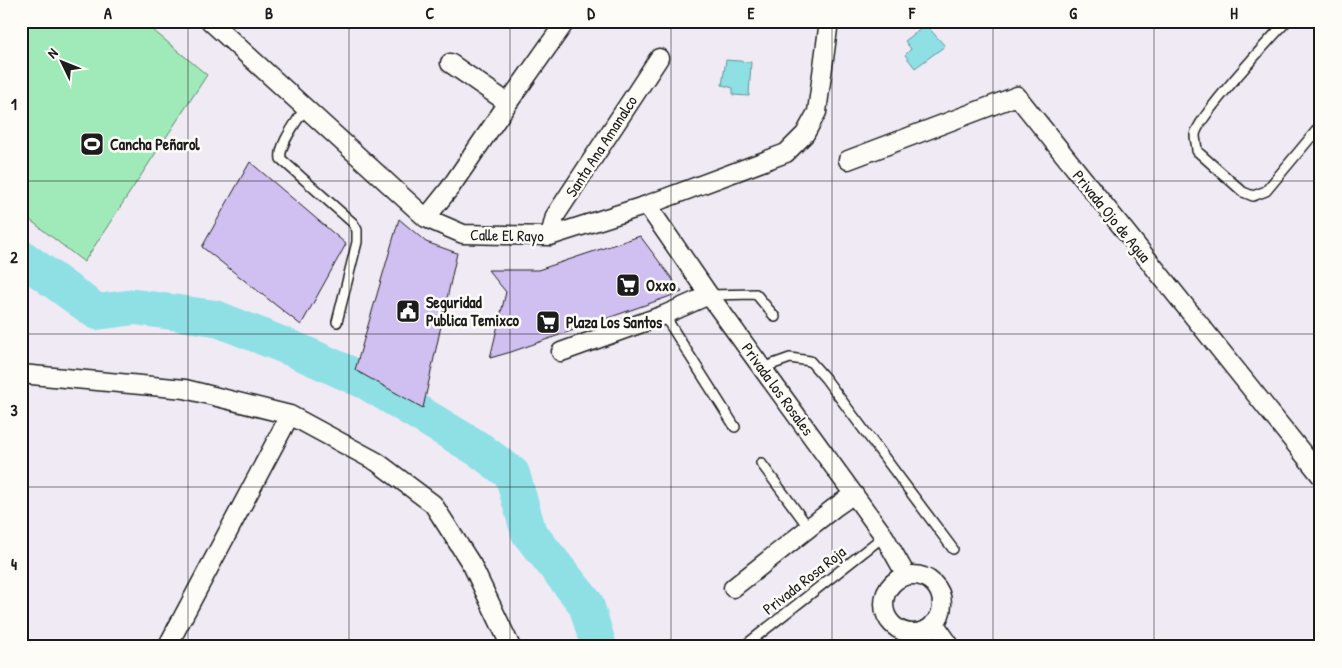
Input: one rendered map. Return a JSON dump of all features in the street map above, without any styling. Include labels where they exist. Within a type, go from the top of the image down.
[{"type":"street","name":"Calle El Rayo","points":[[210,21],[426,218],[463,234],[550,236],[647,205],[786,152],[805,134],[817,112],[829,21]]},
{"type":"street","points":[[426,218],[450,188],[566,21]]},
{"type":"street","name":"Santa Ana Amanalco","points":[[550,236],[555,216],[659,58]]},
{"type":"street","points":[[450,63],[508,103]]},
{"type":"street","name":"Privada Ojo de Agua","points":[[848,160],[1017,96],[1321,476]]},
{"type":"street","name":"Privada los Rosales","points":[[647,205],[709,295],[884,536],[906,575]]},
{"type":"street","points":[[561,352],[664,315],[709,295]]},
{"type":"street","points":[[21,374],[185,389],[290,415],[377,462],[433,504],[472,565],[511,647]]},
{"type":"street","points":[[167,647],[290,415]]},
{"type":"street","points":[[733,588],[854,494]]},
{"type":"street","points":[[906,575],[920,575],[933,583],[941,596],[941,610],[934,623],[921,632],[906,632],[892,625],[884,612],[884,596],[892,583],[906,575]]},
{"type":"street","points":[[934,623],[951,647]]},
{"type":"lane","points":[[1287,21],[1254,56],[1206,117],[1195,134],[1197,151],[1243,192],[1253,196],[1266,191],[1321,125]]},
{"type":"lane","points":[[305,108],[283,145],[280,153],[281,159],[353,223],[357,230],[357,242],[337,322]]},
{"type":"lane","points":[[709,295],[756,294],[775,316]]},
{"type":"lane","points":[[664,315],[735,427]]},
{"type":"lane","points":[[762,368],[790,358],[810,361],[826,378],[953,549]]},
{"type":"lane","points":[[761,463],[809,528]]},
{"type":"lane","name":"Privada Rosa Roja","points":[[743,647],[884,536]]},
{"type":"green space","name":"Cancha Peñarol","points":[[21,21],[142,21],[207,75],[84,262],[21,213]]},
{"type":"water","points":[[926,25],[945,46],[915,68],[905,55],[911,49],[905,41]]},
{"type":"water","points":[[726,60],[751,62],[749,96],[733,95],[733,88],[722,85]]},
{"type":"building","points":[[250,162],[346,244],[301,325],[202,247]]},
{"type":"building","name":"Seguridad Publica Temixco","points":[[399,219],[426,242],[457,253],[423,408],[355,370]]},
{"type":"building","name":"Plaza Los Santos","points":[[640,236],[682,292],[490,358],[506,292],[488,270],[538,270]]},
{"type":"waterway","points":[[21,257],[97,312],[135,307],[215,318],[298,351],[367,382],[480,450],[512,474],[529,533],[586,604],[599,647]]},
{"type":"place","name":"Cancha Peñarol","points":[[92,144]]},
{"type":"place","name":"Oxxo","points":[[628,285]]},
{"type":"place","name":"Seguridad Publica Temixco","points":[[408,311]]},
{"type":"place","name":"Plaza Los Santos","points":[[548,322]]}]
